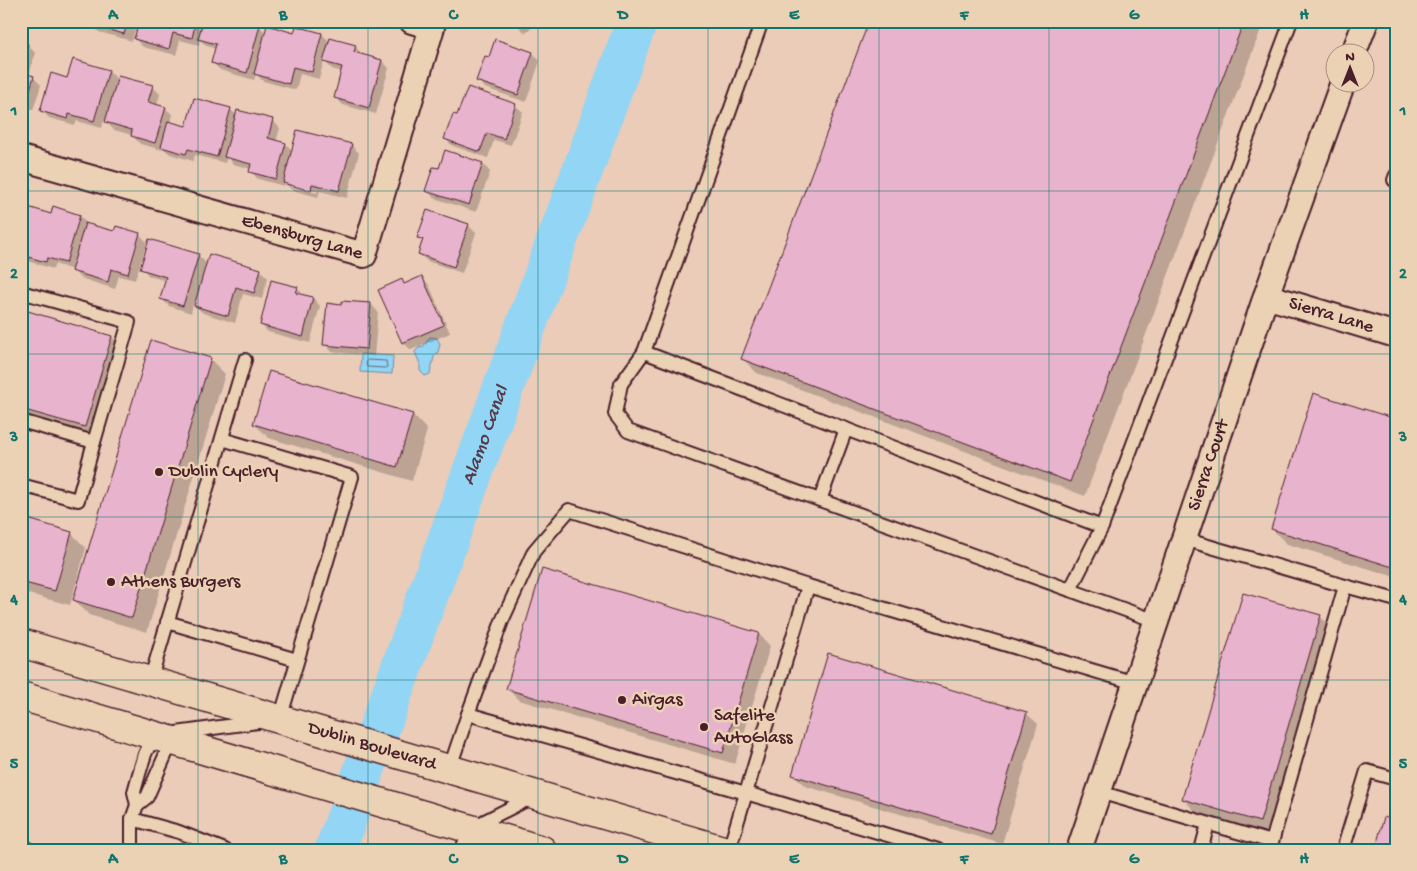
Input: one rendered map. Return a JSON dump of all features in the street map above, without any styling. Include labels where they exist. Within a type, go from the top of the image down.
[{"type":"main road","name":"Dublin Boulevard","points":[[21,643],[723,850]]},
{"type":"main road","points":[[21,696],[422,815],[465,840],[542,850]]},
{"type":"street","name":"Ebensburg Lane","points":[[21,158],[364,255],[432,27],[412,21]]},
{"type":"street","points":[[1358,42],[1366,21]]},
{"type":"street","name":"Sierra Court","points":[[1079,850],[1266,296],[1340,92]]},
{"type":"street","name":"Sierra Lane","points":[[1266,296],[1396,335]]},
{"type":"lane","points":[[762,21],[644,352],[621,384],[615,414],[628,431],[1156,621]]},
{"type":"lane","points":[[1070,590],[1102,527],[1291,21]]},
{"type":"lane","points":[[21,292],[128,322],[78,500],[21,484]]},
{"type":"lane","points":[[644,352],[1102,527]]},
{"type":"lane","points":[[150,681],[245,360]]},
{"type":"lane","points":[[21,421],[94,442]]},
{"type":"lane","points":[[820,500],[846,429]]},
{"type":"lane","points":[[137,805],[134,792],[145,754],[163,738],[280,719],[352,477],[222,439]]},
{"type":"lane","points":[[442,768],[468,714],[502,622],[534,551],[569,510],[808,586],[1135,683]]},
{"type":"lane","points":[[1184,539],[1396,600]]},
{"type":"lane","points":[[729,850],[808,586]]},
{"type":"lane","points":[[1098,792],[1272,842],[1345,586]]},
{"type":"lane","points":[[167,622],[297,660]]},
{"type":"lane","points":[[468,714],[938,850]]},
{"type":"lane","points":[[132,850],[132,819],[137,805],[147,797],[163,738]]},
{"type":"lane","points":[[1343,850],[1366,771],[1396,779]]},
{"type":"lane","points":[[465,840],[535,795]]},
{"type":"lane","points":[[132,819],[179,832],[225,850]]},
{"type":"lane","points":[[1202,850],[1208,824]]},
{"type":"water","points":[[430,337],[437,338],[440,344],[438,352],[434,357],[430,374],[425,376],[420,371],[420,364],[415,352],[418,348],[423,347]]},
{"type":"water","points":[[361,354],[393,356],[392,374],[360,372]]},
{"type":"building","points":[[91,21],[128,21],[124,34],[90,25]]},
{"type":"building","points":[[139,21],[196,21],[192,38],[173,33],[169,49],[134,39]]},
{"type":"building","points":[[203,21],[246,21],[260,25],[247,73],[211,63],[216,44],[198,39]]},
{"type":"building","points":[[513,21],[523,21],[517,26]]},
{"type":"building","points":[[869,21],[1244,21],[1070,482],[741,359]]},
{"type":"building","points":[[267,25],[294,33],[296,26],[322,33],[312,72],[293,67],[289,84],[254,74]]},
{"type":"building","points":[[330,38],[356,45],[354,52],[382,60],[369,108],[334,98],[342,67],[323,62]]},
{"type":"building","points":[[495,39],[533,52],[518,95],[476,81],[485,56],[489,57]]},
{"type":"building","points":[[21,42],[28,44],[21,69]]},
{"type":"building","points":[[73,59],[109,70],[94,121],[69,114],[68,119],[40,111],[51,73],[67,78]]},
{"type":"building","points":[[21,72],[34,76],[26,103],[21,102]]},
{"type":"building","points":[[118,76],[153,85],[148,102],[166,107],[155,143],[131,136],[132,130],[105,122]]},
{"type":"building","points":[[468,87],[516,104],[504,139],[487,133],[480,152],[444,139],[453,114],[457,115]]},
{"type":"building","points":[[194,98],[231,108],[217,157],[188,149],[186,154],[161,147],[168,121],[186,126]]},
{"type":"building","points":[[237,110],[273,119],[268,138],[286,143],[276,179],[249,172],[251,164],[224,157]]},
{"type":"building","points":[[297,130],[352,144],[339,191],[312,184],[311,191],[283,183]]},
{"type":"building","points":[[445,150],[483,163],[469,205],[425,191],[433,167],[439,168]]},
{"type":"building","points":[[25,206],[51,214],[53,206],[80,215],[66,263],[47,258],[46,262],[21,255],[21,217]]},
{"type":"building","points":[[427,210],[469,224],[454,267],[418,254],[423,239],[417,238]]},
{"type":"building","points":[[85,223],[114,231],[116,226],[140,233],[128,274],[111,269],[108,282],[71,271]]},
{"type":"building","points":[[149,239],[199,254],[183,306],[160,299],[166,277],[140,269]]},
{"type":"building","points":[[209,254],[261,269],[254,293],[236,287],[228,316],[194,306]]},
{"type":"building","points":[[422,276],[444,325],[402,343],[378,290],[402,279],[404,284]]},
{"type":"building","points":[[271,280],[298,287],[296,293],[313,297],[303,337],[260,325]]},
{"type":"building","points":[[342,301],[371,303],[367,349],[323,345],[327,303],[341,305]]},
{"type":"building","points":[[21,309],[112,336],[85,427],[21,409]]},
{"type":"building","points":[[151,340],[211,358],[132,618],[73,600]]},
{"type":"building","points":[[269,371],[413,414],[397,467],[253,424]]},
{"type":"building","points":[[1313,393],[1396,419],[1396,568],[1271,529]]},
{"type":"building","points":[[21,517],[72,532],[55,591],[21,582]]},
{"type":"building","points":[[542,569],[759,633],[723,753],[506,689]]},
{"type":"building","points":[[1243,593],[1321,615],[1260,822],[1182,799]]},
{"type":"building","points":[[828,653],[1027,712],[991,834],[792,775]]},
{"type":"building","points":[[1384,817],[1396,820],[1396,850],[1375,850]]},
{"type":"building","points":[[1240,843],[1266,850],[1238,850]]},
{"type":"waterway","name":"Alamo Canal","points":[[335,850],[637,21]]},
{"type":"place","name":"Dublin Cyclery","points":[[159,472]]},
{"type":"place","name":"Athens Burgers","points":[[111,582]]},
{"type":"place","name":"Airgas","points":[[622,700]]},
{"type":"place","name":"Safelite AutoGlass","points":[[704,727]]}]
